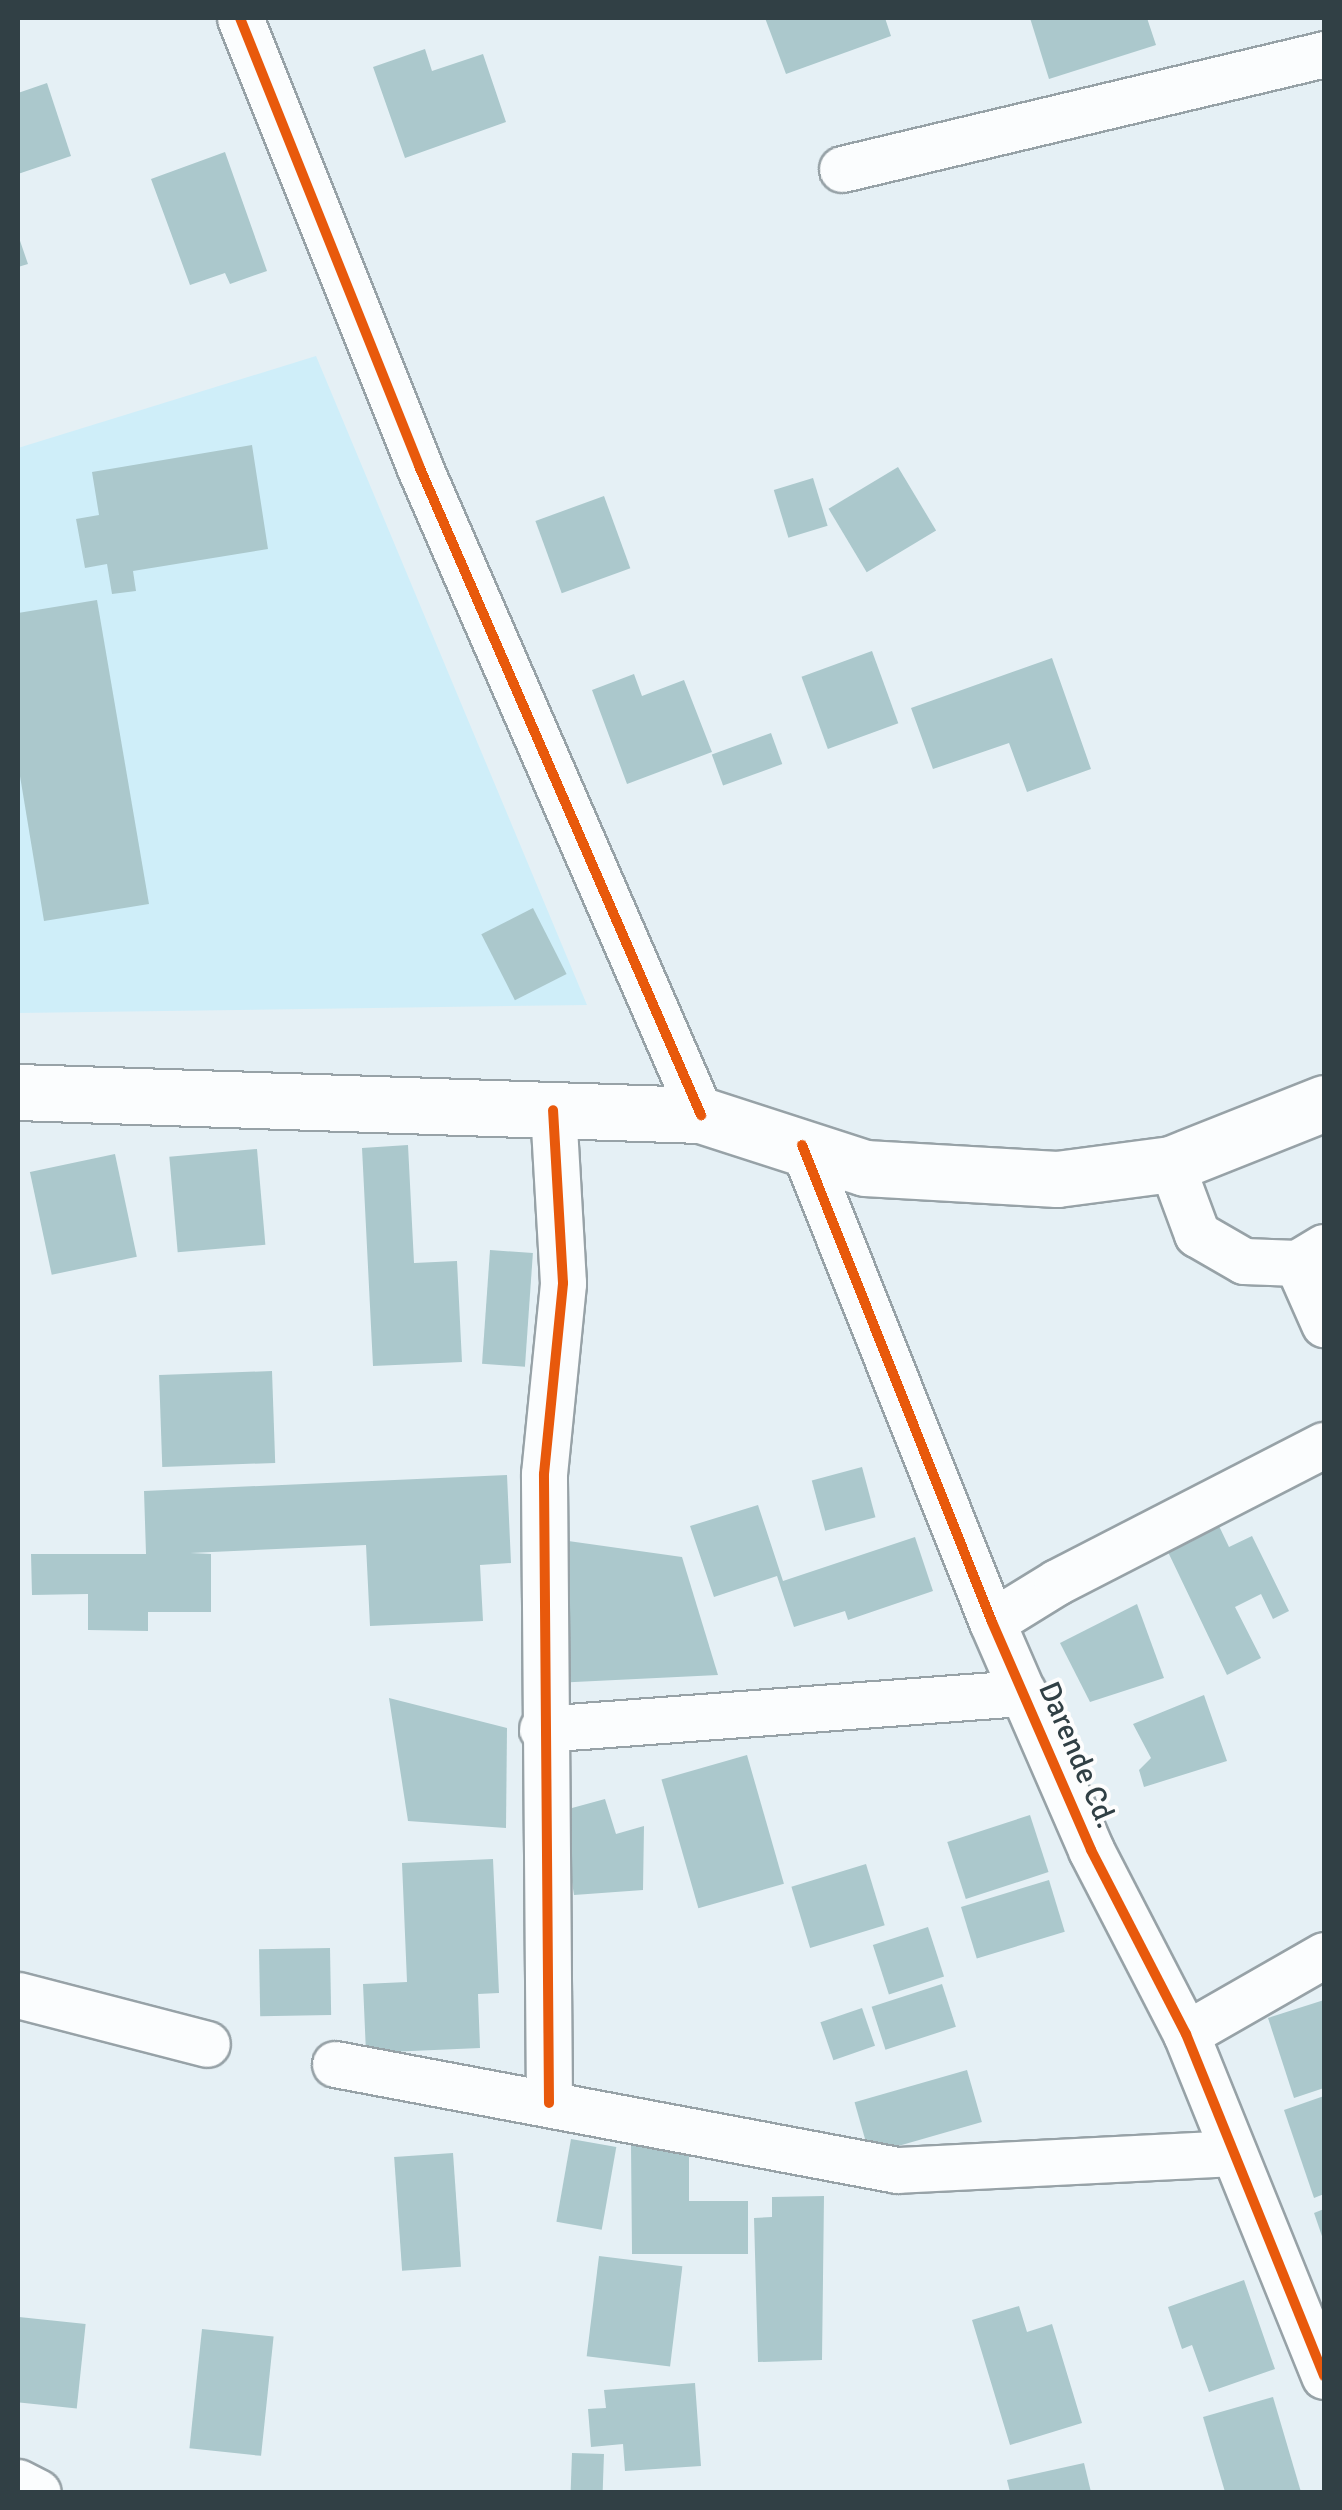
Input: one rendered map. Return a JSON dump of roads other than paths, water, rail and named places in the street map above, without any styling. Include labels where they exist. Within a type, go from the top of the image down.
[{"type":"main road","points":[[18,1092],[700,1115],[864,1168],[1056,1180],[1171,1164],[1324,1104]]},
{"type":"street","points":[[240,18],[419,466],[700,1115]]},
{"type":"street","points":[[842,169],[1324,54]]},
{"type":"street","points":[[549,2103],[542,1729],[544,1474],[563,1283],[553,1110]]},
{"type":"street","name":"Darende Cd.","points":[[802,1145],[992,1622],[1091,1850],[1186,2034],[1232,2154],[1293,2286],[1324,2376]]},
{"type":"street","points":[[1171,1164],[1197,1234],[1244,1261],[1311,1255],[1324,1324]]},
{"type":"street","points":[[992,1622],[1058,1582],[1324,1445]]},
{"type":"street","points":[[542,1729],[1024,1693]]},
{"type":"street","points":[[1186,2034],[1324,1955]]},
{"type":"street","points":[[18,1995],[207,2044]]},
{"type":"street","points":[[335,2064],[897,2170],[1232,2154]]},
{"type":"street","points":[[18,2482],[38,2492]]}]
